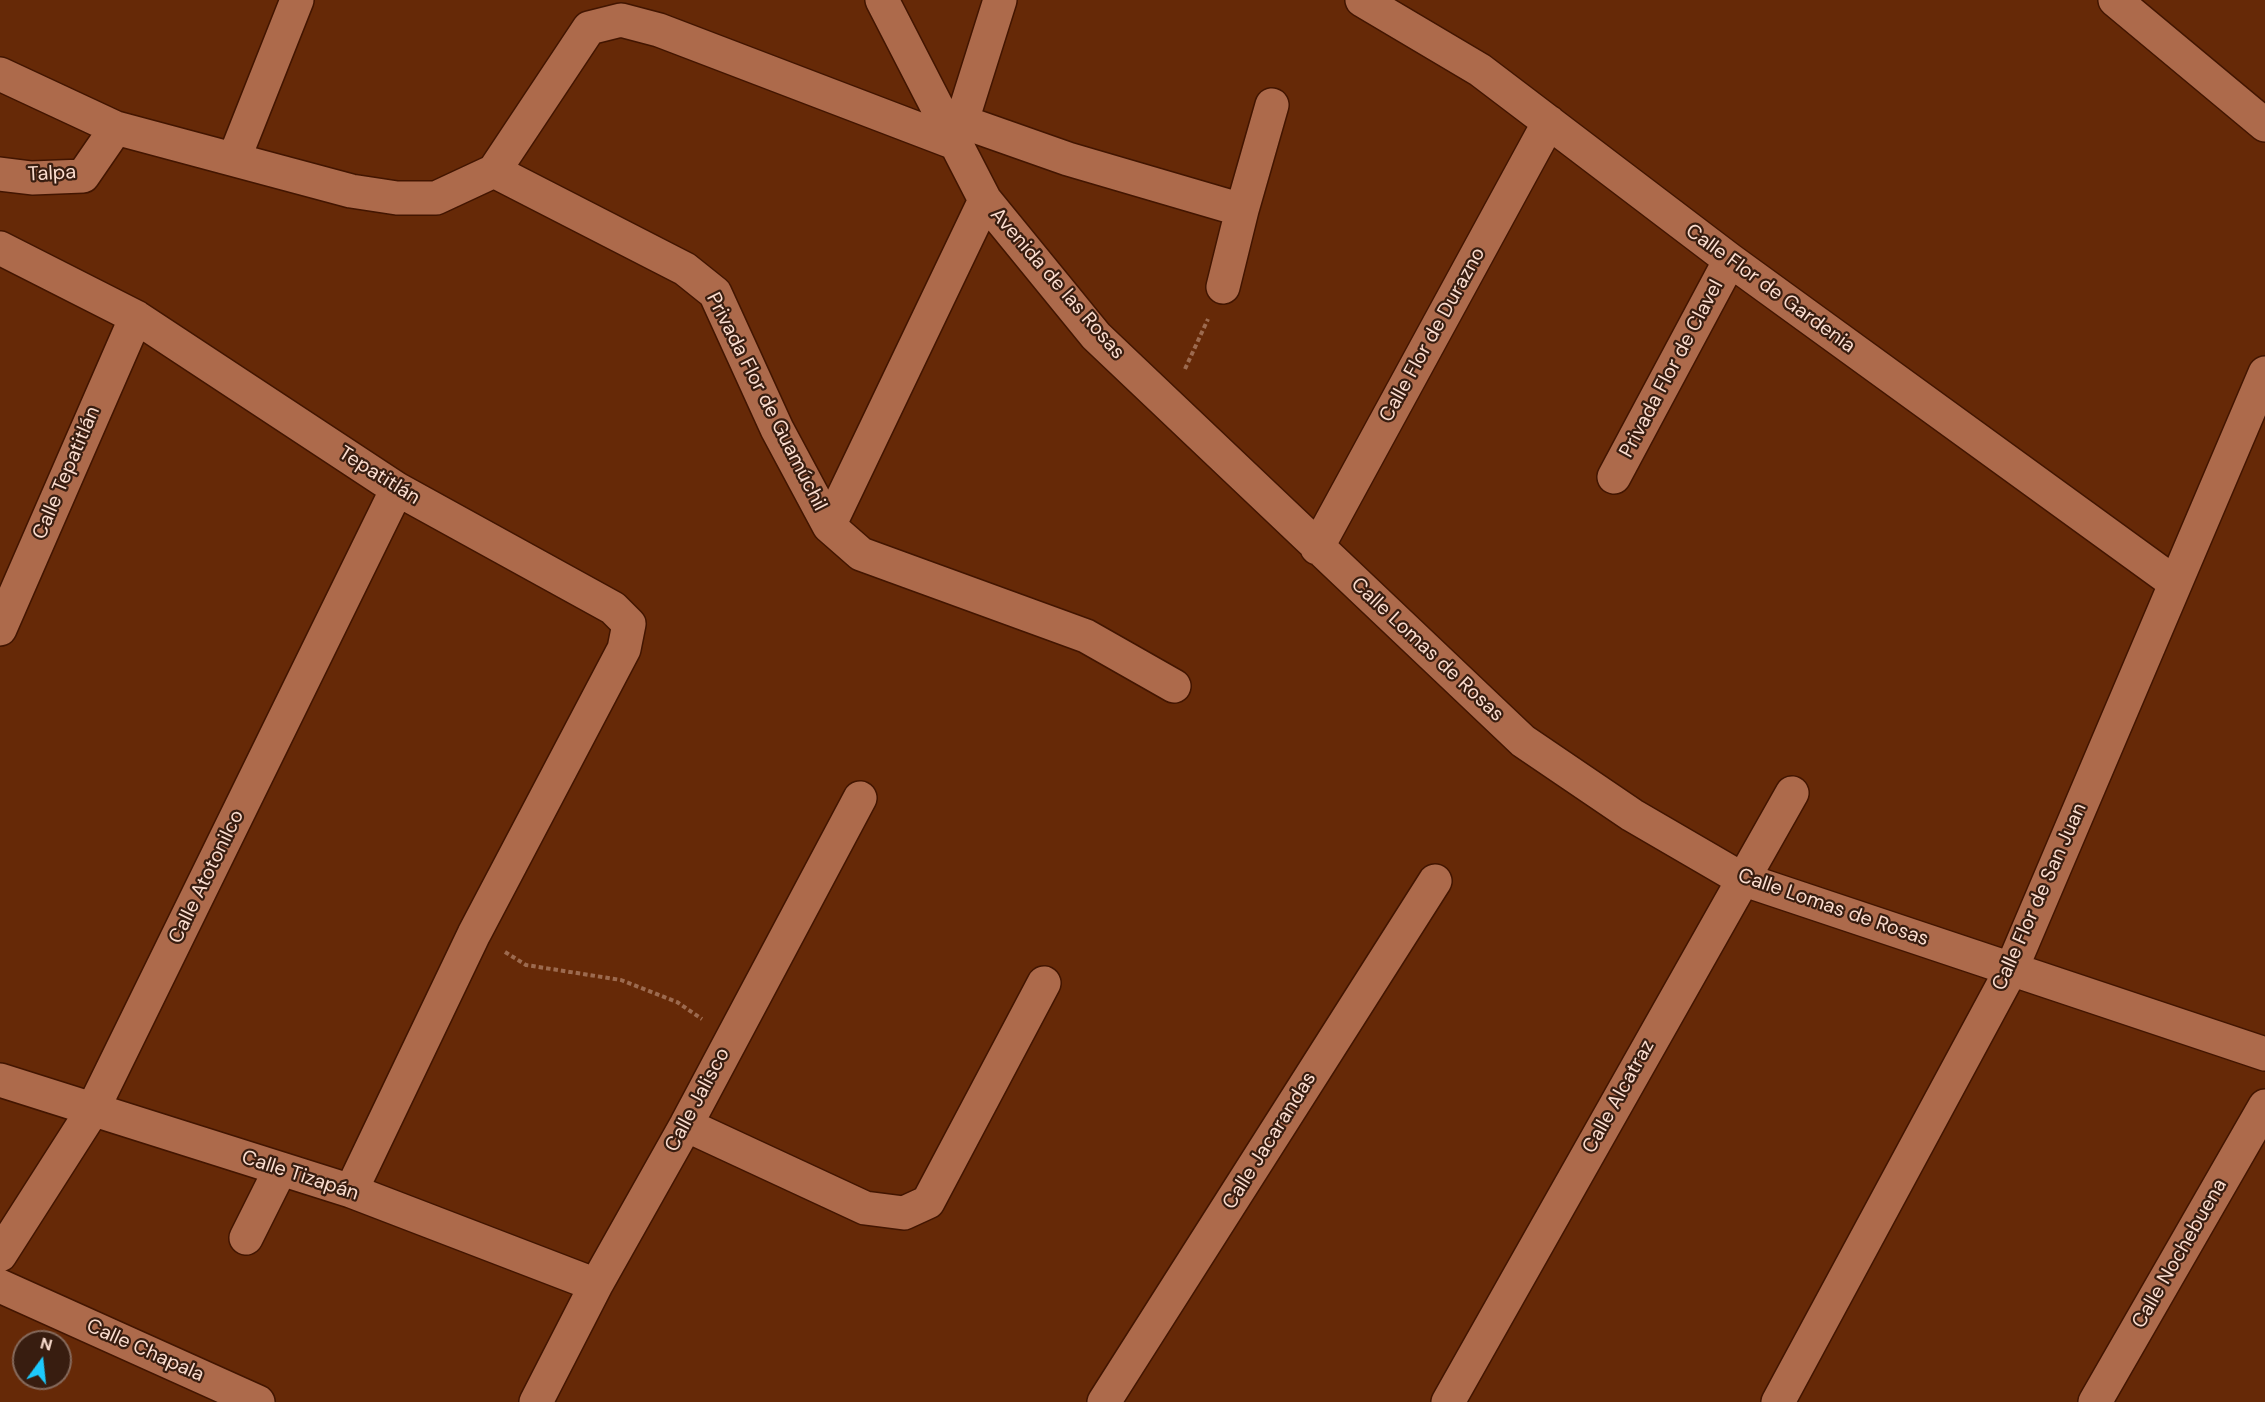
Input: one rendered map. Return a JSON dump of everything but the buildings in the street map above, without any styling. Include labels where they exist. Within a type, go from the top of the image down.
[{"type":"street","points":[[234,159],[297,0]]},
{"type":"street","name":"Avenida de las Rosas","points":[[882,0],[959,133],[985,200],[1096,336],[1317,548]]},
{"type":"street","points":[[959,133],[1000,0]]},
{"type":"street","name":"Calle Flor de Gardenia","points":[[1362,0],[1480,70],[1730,260],[2175,583]]},
{"type":"street","points":[[2115,0],[2265,125]]},
{"type":"street","points":[[0,74],[116,128],[351,191],[397,198],[436,198],[494,171],[589,28],[621,20],[658,30],[959,133],[1068,159],[1242,210]]},
{"type":"street","points":[[1223,287],[1272,105]]},
{"type":"street","name":"Calle Flor de Durazno","points":[[1317,548],[1549,122]]},
{"type":"street","name":"Talpa","points":[[0,174],[32,178],[82,176],[116,128]]},
{"type":"street","name":"Privada Flor de Guamúchil","points":[[494,171],[685,269],[715,293],[777,429],[829,526]]},
{"type":"street","name":"Privada Flor de Guamúchil","points":[[829,526],[985,200]]},
{"type":"street","name":"Tepatitlán","points":[[0,248],[136,317],[397,489],[613,608],[629,624],[624,649],[474,933]]},
{"type":"street","name":"Privada Flor de Clavel","points":[[1614,477],[1730,260]]},
{"type":"street","name":"Calle Tepatitlán","points":[[0,629],[136,317]]},
{"type":"street","name":"Calle Flor de San Juan","points":[[1778,1402],[2011,970],[2265,374]]},
{"type":"street","name":"Calle Atotonilco","points":[[0,1255],[92,1111],[397,489]]},
{"type":"street","points":[[829,526],[861,554],[1086,636],[1174,686]]},
{"type":"street","name":"Calle Lomas de Rosas","points":[[1317,548],[1423,643],[1523,741],[1632,815],[1742,879],[2265,1054]]},
{"type":"street","name":"Calle Alcatraz","points":[[1448,1402],[1792,793]]},
{"type":"street","name":"Calle Jalisco","points":[[536,1402],[596,1285],[686,1125],[730,1038],[860,798]]},
{"type":"street","name":"Calle Jacarandas","points":[[1104,1402],[1435,881]]},
{"type":"street","points":[[351,1191],[474,933]]},
{"type":"street","points":[[686,1125],[865,1208],[904,1213],[928,1202],[1044,983]]},
{"type":"street","name":"Calle Tizapán","points":[[0,1080],[92,1111],[351,1191],[596,1285]]},
{"type":"street","name":"Calle Nochebuena","points":[[2095,1402],[2265,1106]]},
{"type":"street","points":[[246,1238],[280,1170]]},
{"type":"street","name":"Calle Chapala","points":[[0,1286],[258,1402]]},
{"type":"path","points":[[1168,405],[1223,287]]},
{"type":"path","points":[[474,933],[526,965],[621,980],[677,1002],[730,1038]]}]
